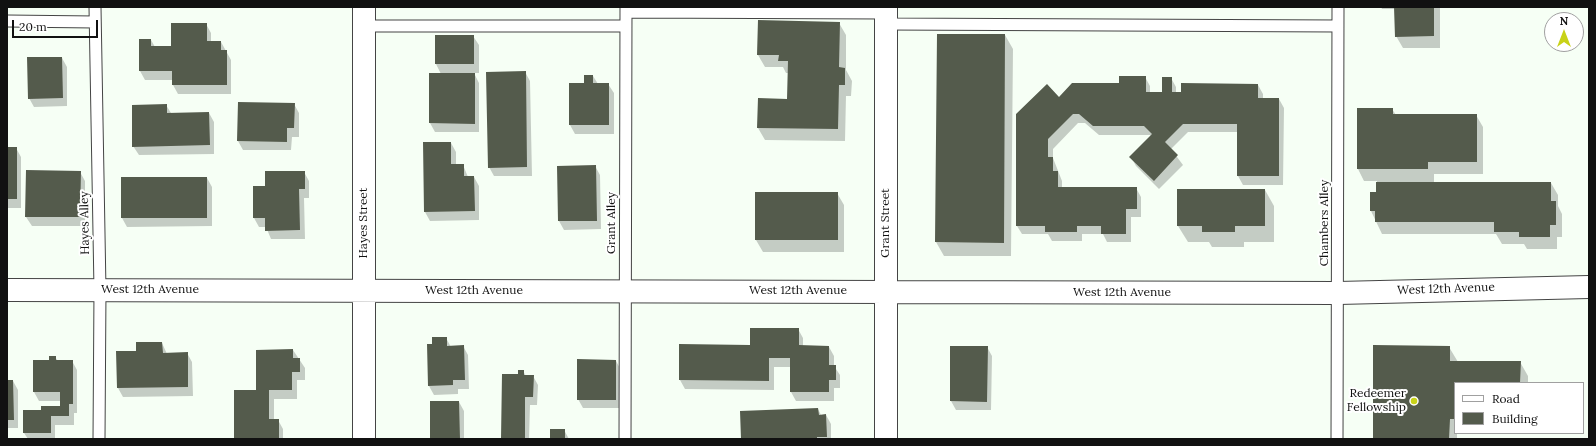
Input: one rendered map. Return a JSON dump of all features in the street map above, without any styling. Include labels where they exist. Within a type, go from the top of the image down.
[{"type":"street","name":"Grant Street","points":[[886,15],[886,439]]},
{"type":"street","name":"Hayes Street","points":[[364,16],[364,439]]},
{"type":"street","name":"West 12th Avenue","points":[[7,290],[1338,293],[1589,287]]},
{"type":"lane","name":"Hayes Alley","points":[[95,7],[100,290],[99,439]]},
{"type":"lane","name":"Chambers Alley","points":[[1337,439],[1338,7]]},
{"type":"lane","points":[[626,9],[1338,26]]},
{"type":"lane","name":"Grant Alley","points":[[625,439],[626,9]]},
{"type":"lane","points":[[364,16],[625,26]]},
{"type":"lane","points":[[7,21],[95,22]]},
{"type":"building","points":[[1394,7],[1434,7],[1434,36],[1395,37]]},
{"type":"building","points":[[758,20],[840,22],[839,67],[845,68],[845,85],[839,85],[838,129],[757,128],[758,98],[787,99],[788,61],[778,61],[779,55],[757,55]]},
{"type":"building","points":[[171,23],[207,23],[207,41],[221,41],[221,50],[227,50],[227,85],[172,85],[172,71],[139,71],[139,39],[151,39],[151,46],[171,46]]},
{"type":"building","points":[[937,34],[1005,34],[1004,243],[935,242]]},
{"type":"building","points":[[435,35],[474,35],[474,64],[435,64]]},
{"type":"building","points":[[27,57],[62,57],[63,98],[28,99]]},
{"type":"building","points":[[526,71],[527,167],[488,168],[486,72]]},
{"type":"building","points":[[429,73],[475,73],[475,124],[429,123]]},
{"type":"building","points":[[584,75],[593,75],[593,83],[609,83],[609,125],[569,125],[569,83],[584,83]]},
{"type":"building","points":[[1119,76],[1146,76],[1146,92],[1162,92],[1162,77],[1172,77],[1172,92],[1181,92],[1181,83],[1258,84],[1258,98],[1279,98],[1279,176],[1237,176],[1237,124],[1183,124],[1165,142],[1178,155],[1154,181],[1129,157],[1152,134],[1144,126],[1093,126],[1079,114],[1073,114],[1048,139],[1048,157],[1053,157],[1053,171],[1058,171],[1058,187],[1137,187],[1137,209],[1126,209],[1126,234],[1101,234],[1101,226],[1077,226],[1077,232],[1045,232],[1045,226],[1016,226],[1016,114],[1047,84],[1059,97],[1072,83],[1119,83]]},
{"type":"building","points":[[238,102],[295,103],[294,128],[287,128],[287,142],[237,141]]},
{"type":"building","points":[[167,104],[167,113],[209,112],[210,145],[132,147],[132,105]]},
{"type":"building","points":[[1357,108],[1393,108],[1393,114],[1477,114],[1477,162],[1428,162],[1428,169],[1357,169]]},
{"type":"building","points":[[423,142],[451,142],[451,164],[464,164],[464,176],[474,176],[475,211],[424,212]]},
{"type":"building","points":[[7,147],[17,147],[17,199],[7,199]]},
{"type":"building","points":[[596,165],[597,221],[558,221],[557,166]]},
{"type":"building","points":[[26,170],[81,171],[80,217],[25,217]]},
{"type":"building","points":[[265,171],[305,171],[305,189],[299,189],[300,230],[265,231],[265,218],[253,218],[253,186],[265,186]]},
{"type":"building","points":[[121,177],[207,177],[207,218],[121,218]]},
{"type":"building","points":[[1376,182],[1551,182],[1551,201],[1556,201],[1556,225],[1550,225],[1550,237],[1519,237],[1519,232],[1494,232],[1494,222],[1375,222],[1375,211],[1370,211],[1370,192],[1376,192]]},
{"type":"building","points":[[1177,189],[1265,189],[1265,226],[1235,226],[1235,232],[1202,232],[1202,226],[1177,226]]},
{"type":"building","points":[[755,192],[838,192],[838,240],[755,240]]},
{"type":"building","points":[[750,328],[799,328],[799,345],[829,346],[829,365],[836,365],[836,380],[829,380],[829,392],[790,392],[790,358],[769,358],[769,381],[679,380],[679,344],[750,345]]},
{"type":"building","points":[[432,337],[447,337],[447,346],[464,345],[465,380],[453,380],[453,385],[428,386],[427,344],[432,344]]},
{"type":"building","points":[[136,342],[162,342],[163,353],[188,352],[188,387],[117,388],[116,351],[136,351]]},
{"type":"building","name":"Redeemer Fellowship","points":[[1373,345],[1450,346],[1450,361],[1521,361],[1520,382],[1454,382],[1454,419],[1450,419],[1449,439],[1373,439]]},
{"type":"building","points":[[950,346],[988,346],[987,402],[950,401]]},
{"type":"building","points":[[293,349],[293,358],[300,358],[300,372],[292,372],[292,390],[269,390],[269,419],[279,419],[279,439],[234,439],[234,390],[256,390],[256,350]]},
{"type":"building","points":[[49,356],[56,356],[56,360],[73,360],[73,404],[69,404],[69,416],[51,416],[51,433],[23,433],[23,410],[41,410],[41,406],[60,406],[60,392],[33,392],[33,360],[49,360]]},
{"type":"building","points":[[577,359],[616,360],[616,400],[577,400]]},
{"type":"building","points":[[518,370],[524,370],[524,375],[534,375],[533,397],[525,397],[525,439],[501,439],[502,374],[518,374]]},
{"type":"building","points":[[7,380],[13,380],[14,420],[7,420]]},
{"type":"building","points":[[430,401],[459,401],[460,439],[430,439]]},
{"type":"building","points":[[818,408],[819,415],[826,414],[827,437],[817,437],[817,439],[741,439],[740,411]]},
{"type":"building","points":[[550,429],[565,429],[565,439],[550,439]]},
{"type":"place","name":"Redeemer Fellowship","points":[[1414,401]]}]
